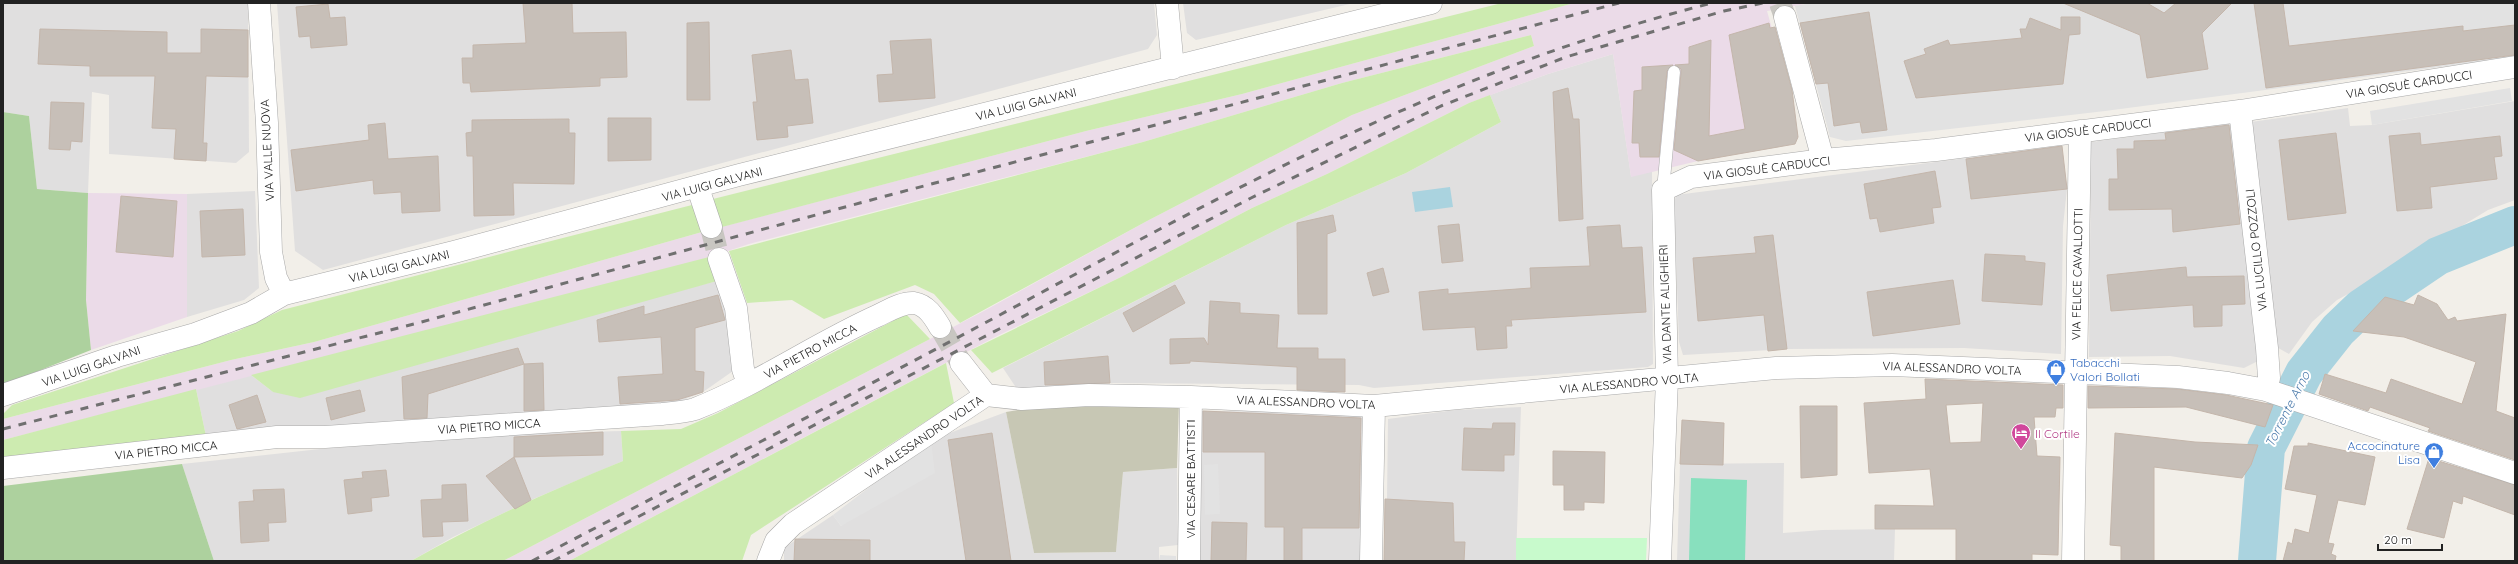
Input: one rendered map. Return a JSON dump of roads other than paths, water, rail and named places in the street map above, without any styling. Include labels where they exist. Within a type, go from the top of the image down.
[{"type":"street","name":"VIA VALLE NUOVA","points":[[259,3],[267,123],[271,252],[276,278],[284,294]]},
{"type":"street","points":[[1166,3],[1173,68]]},
{"type":"street","name":"VIA LUIGI GALVANI","points":[[3,395],[117,356],[195,334],[251,312],[284,294],[698,188],[739,176],[1431,3]]},
{"type":"street","points":[[1785,17],[1823,160]]},
{"type":"street","name":"VIA GIOSUÈ CARDUCCI","points":[[1663,190],[1691,177],[1823,160],[1936,150],[2240,111],[2515,68]]},
{"type":"street","name":"VIA LUCILLO POZZOLI","points":[[2240,111],[2272,392]]},
{"type":"street","name":"VIA FELICE CAVALLOTTI","points":[[2073,561],[2080,131]]},
{"type":"street","points":[[698,188],[711,227]]},
{"type":"street","name":"VIA DANTE ALIGHIERI","points":[[1660,561],[1667,380],[1663,190]]},
{"type":"street","points":[[719,259],[736,308],[743,369],[748,384]]},
{"type":"street","name":"VIA PIETRO MICCA","points":[[3,468],[277,437],[325,437],[662,414],[694,409],[748,384],[859,324],[901,305],[914,303],[923,306],[932,315],[940,327]]},
{"type":"street","points":[[961,364],[986,395]]},
{"type":"street","name":"VIA ALESSANDRO VOLTA","points":[[768,561],[776,541],[793,524],[986,395],[1022,399],[1090,395],[1191,397],[1374,406],[1667,380],[1776,368],[1892,365],[2178,377],[2228,383],[2272,392],[2515,473]]},
{"type":"street","name":"VIA CESARE BATTISTI","points":[[1189,561],[1191,397]]},
{"type":"street","points":[[1371,561],[1374,406]]},
{"type":"lane","points":[[1663,190],[1674,72]]},
{"type":"water","points":[[1450,187],[1453,207],[1415,212],[1412,192]]},
{"type":"waterway","name":"Torrente Arno","points":[[2257,561],[2266,448],[2304,373],[2338,330],[2361,308],[2438,256],[2515,225]]},
{"type":"tunnel","points":[[1780,3],[1785,17]]},
{"type":"tunnel","points":[[711,227],[719,259]]},
{"type":"tunnel","points":[[940,327],[961,363]]},
{"type":"railway","points":[[3,429],[414,324],[882,197],[1619,3]]},
{"type":"railway","points":[[532,561],[1128,246],[1248,184],[1369,125],[1431,98],[1547,53],[1657,18],[1712,3]]},
{"type":"railway","points":[[553,561],[1251,198],[1441,106],[1566,57],[1724,11],[1763,3]]},
{"type":"place","name":"Tabacchi Valori Bollati","points":[[2056,386]]},
{"type":"place","name":"Il Cortile","points":[[2021,450]]},
{"type":"place","name":"Accocinature Lisa","points":[[2434,469]]}]
